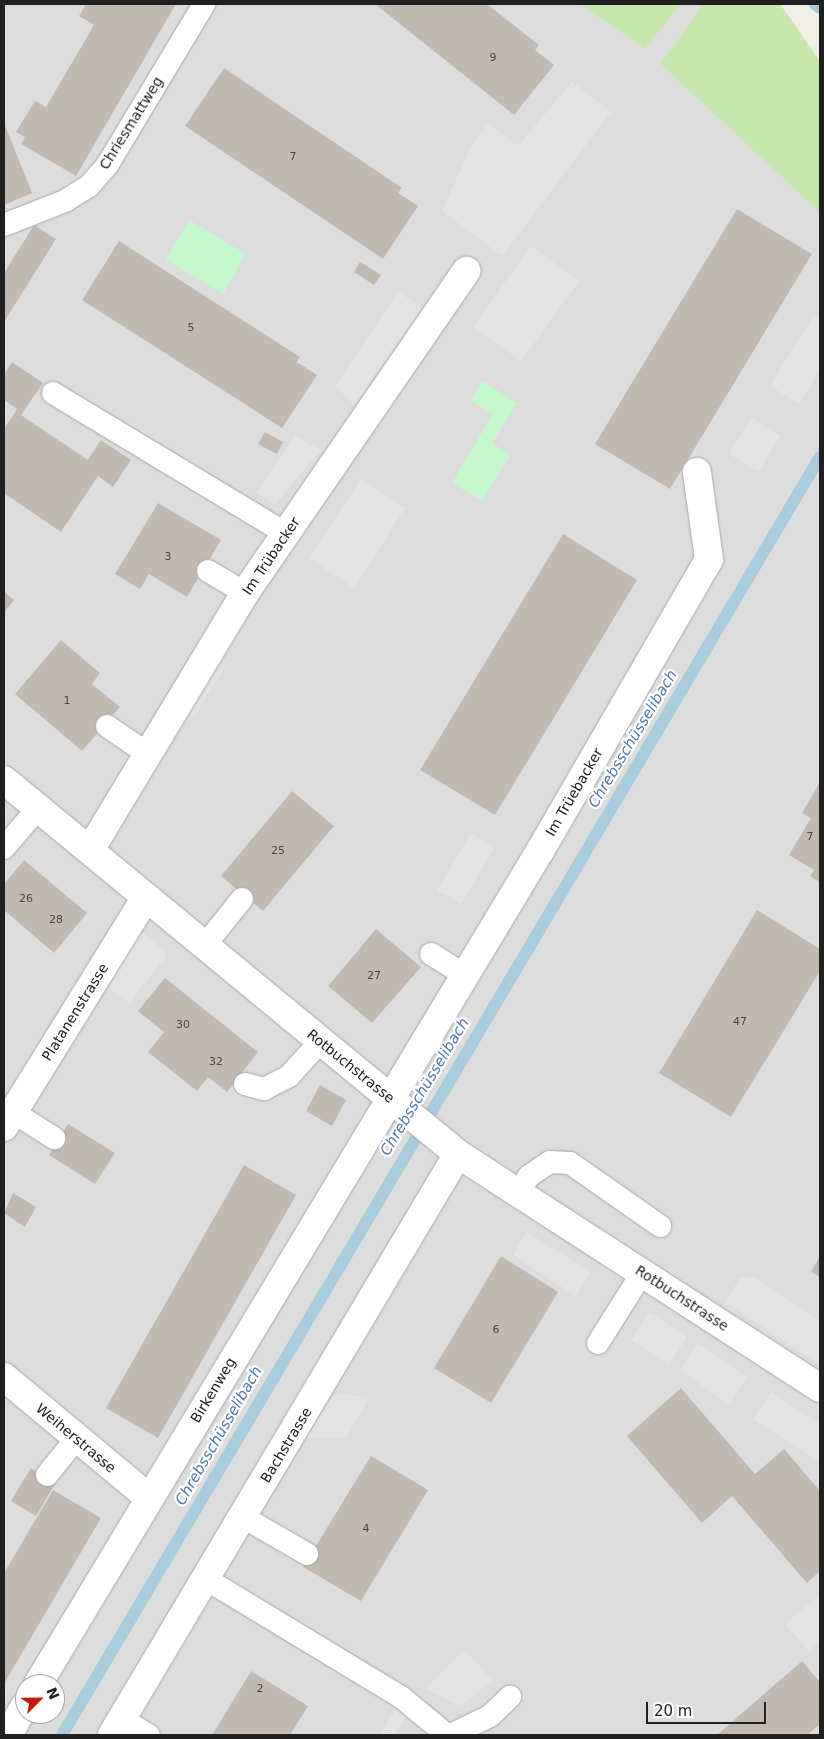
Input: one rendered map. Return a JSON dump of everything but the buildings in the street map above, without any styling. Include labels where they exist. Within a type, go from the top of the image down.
[{"type":"street","name":"Im Trübacker","points":[[90,850],[245,593],[466,271]]},
{"type":"street","name":"Im Trüebacker","points":[[398,1104],[464,975],[709,559],[698,472]]},
{"type":"street","name":"Rotbuchstrasse","points":[[4,780],[451,1148],[820,1388]]},
{"type":"street","name":"Platanenstrasse","points":[[9,1120],[146,896]]},
{"type":"street","name":"Birkenweg","points":[[44,1674],[149,1498],[398,1104]]},
{"type":"street","name":"Bachstrasse","points":[[117,1727],[243,1517],[451,1148]]},
{"type":"street","name":"Weiherstrasse","points":[[4,1377],[149,1498]]},
{"type":"street","points":[[8,1735],[15,1723]]},
{"type":"lane","name":"Chriesmattweg","points":[[4,225],[64,201],[89,186],[108,164],[204,4]]},
{"type":"lane","points":[[53,393],[285,533]]},
{"type":"lane","points":[[208,571],[245,593]]},
{"type":"lane","points":[[107,726],[148,754]]},
{"type":"lane","points":[[4,848],[38,808]]},
{"type":"lane","points":[[205,946],[242,899]]},
{"type":"lane","points":[[431,954],[464,975]]},
{"type":"lane","points":[[245,1084],[264,1089],[289,1076],[321,1041]]},
{"type":"lane","points":[[9,1120],[54,1138]]},
{"type":"lane","points":[[518,1193],[529,1176],[550,1162],[570,1163],[660,1226]]},
{"type":"lane","points":[[598,1343],[642,1273]]},
{"type":"lane","points":[[47,1475],[77,1438]]},
{"type":"lane","points":[[243,1517],[307,1554]]},
{"type":"lane","points":[[206,1579],[402,1697],[449,1735],[490,1716],[510,1697]]},
{"type":"lane","points":[[117,1727],[149,1735]]},
{"type":"shaded area","points":[[4,4],[703,4],[660,64],[820,213],[820,1735],[4,1735]]},
{"type":"shaded area","points":[[572,82],[611,112],[502,256],[442,211],[473,143],[488,124],[518,146]]},
{"type":"shaded area","points":[[531,246],[579,281],[521,361],[473,327]]},
{"type":"shaded area","points":[[398,292],[422,307],[354,405],[335,386]]},
{"type":"shaded area","points":[[814,315],[820,319],[820,369],[799,404],[770,386]]},
{"type":"shaded area","points":[[751,418],[780,436],[758,472],[729,454]]},
{"type":"shaded area","points":[[295,436],[321,450],[275,504],[256,493]]},
{"type":"shaded area","points":[[361,479],[405,508],[354,588],[309,558]]},
{"type":"shaded area","points":[[215,660],[225,666],[194,717],[184,711]]},
{"type":"shaded area","points":[[471,833],[495,847],[461,904],[437,890]]},
{"type":"shaded area","points":[[143,932],[167,955],[129,1003],[107,987],[136,936]]},
{"type":"shaded area","points":[[527,1232],[591,1272],[576,1296],[513,1255]]},
{"type":"shaded area","points":[[740,1278],[756,1278],[820,1321],[820,1364],[725,1302]]},
{"type":"shaded area","points":[[650,1312],[687,1337],[669,1365],[631,1340]]},
{"type":"shaded area","points":[[698,1343],[747,1377],[729,1404],[680,1370]]},
{"type":"shaded area","points":[[771,1392],[820,1424],[820,1462],[753,1419]]},
{"type":"shaded area","points":[[334,1394],[370,1397],[346,1438],[306,1437]]},
{"type":"shaded area","points":[[820,1595],[820,1641],[809,1651],[785,1624]]},
{"type":"shaded area","points":[[465,1650],[492,1680],[461,1706],[425,1688]]},
{"type":"shaded area","points":[[395,1710],[406,1717],[394,1735],[379,1735]]},
{"type":"green space","points":[[580,4],[681,4],[645,49]]},
{"type":"green space","points":[[703,4],[780,4],[820,61],[820,213],[660,64]]},
{"type":"green space","points":[[189,220],[246,254],[223,294],[166,260]]},
{"type":"green space","points":[[482,381],[517,403],[492,443],[510,455],[482,501],[452,483],[493,414],[471,400]]},
{"type":"waterway","points":[[815,4],[820,8]]},
{"type":"waterway","name":"Chrebsschüsselibach","points":[[62,1735],[820,457]]}]
